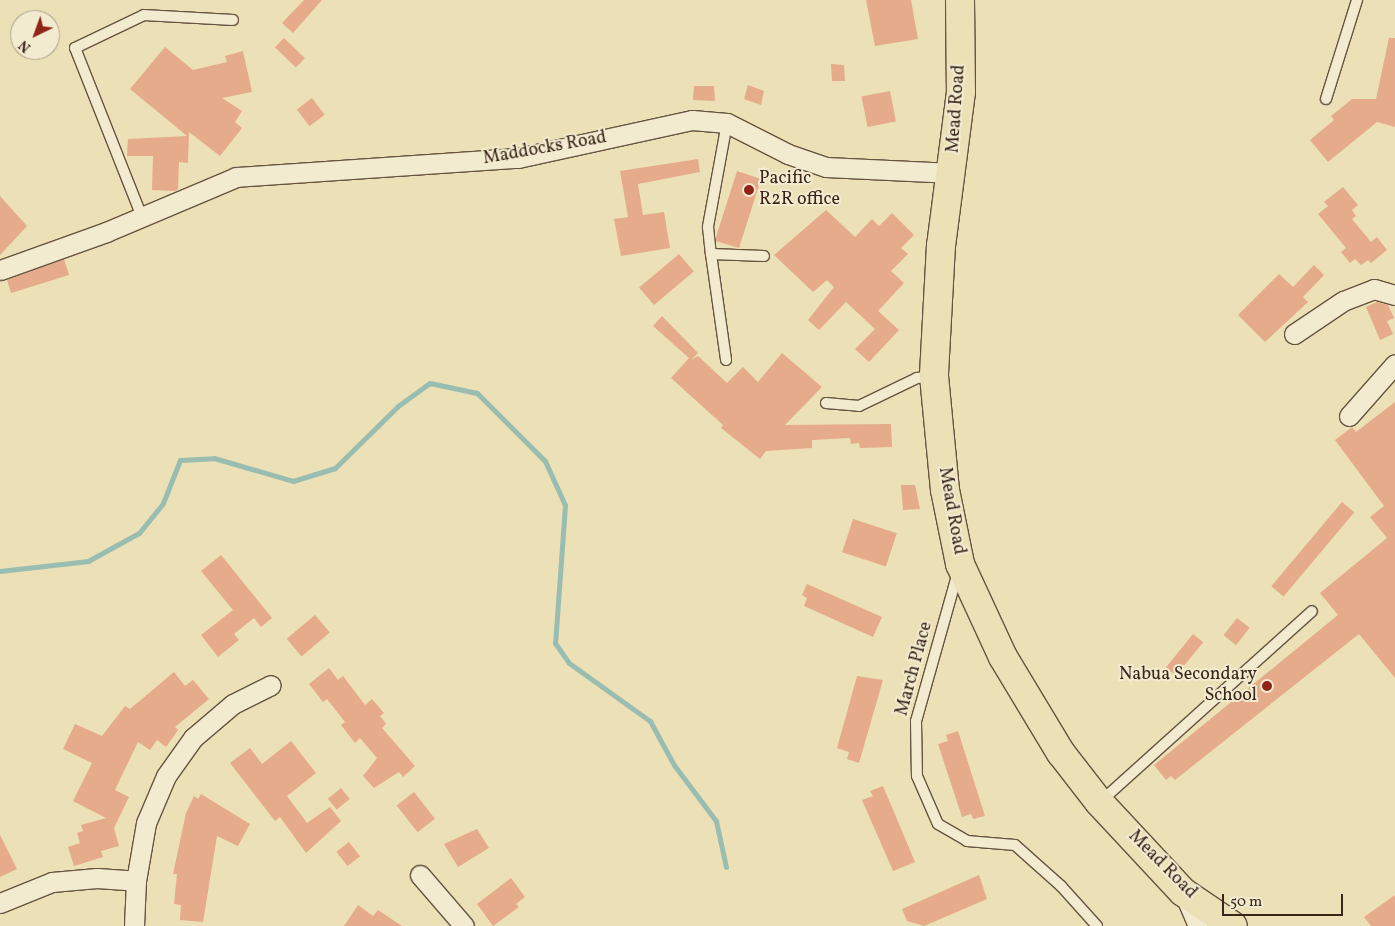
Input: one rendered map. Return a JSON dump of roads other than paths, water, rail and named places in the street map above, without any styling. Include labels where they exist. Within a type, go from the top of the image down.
[{"type":"main road","name":"Mead Road","points":[[960,0],[960,92],[953,174],[941,244],[934,376],[945,490],[960,564],[1003,657],[1035,716],[1099,802],[1183,892],[1233,926]]},
{"type":"street","name":"Maddocks Road","points":[[0,270],[106,232],[236,177],[518,158],[692,120],[727,123],[788,154],[826,167],[953,174]]},
{"type":"street","points":[[1294,334],[1351,298],[1374,288],[1395,295]]},
{"type":"street","points":[[1349,416],[1395,364]]},
{"type":"street","points":[[134,926],[136,881],[146,823],[166,776],[200,733],[233,704],[271,685]]},
{"type":"street","points":[[420,875],[464,926]]},
{"type":"street","points":[[0,903],[52,882],[97,878],[136,881]]},
{"type":"street","points":[[1183,892],[1198,926]]},
{"type":"lane","points":[[1326,100],[1357,0]]},
{"type":"lane","points":[[142,216],[75,48],[144,15],[233,20]]},
{"type":"lane","points":[[726,360],[708,227],[727,123]]},
{"type":"lane","points":[[711,254],[764,256]]},
{"type":"lane","points":[[826,402],[859,406],[917,378],[934,376]]},
{"type":"lane","name":"March Place","points":[[960,564],[916,722],[917,776],[938,824],[967,841],[1015,845],[1061,886],[1097,926]]},
{"type":"lane","points":[[1099,802],[1312,611]]},
{"type":"waterway","points":[[0,571],[88,561],[139,533],[163,503],[180,460],[214,458],[293,481],[335,468],[398,406],[430,383],[477,393],[545,461],[565,505],[555,643],[569,663],[650,721],[674,765],[716,821],[726,867]]},
{"type":"place","name":"Pacific R2R office","points":[[749,190]]},
{"type":"place","name":"Nabua Secondary School","points":[[1267,686]]}]
